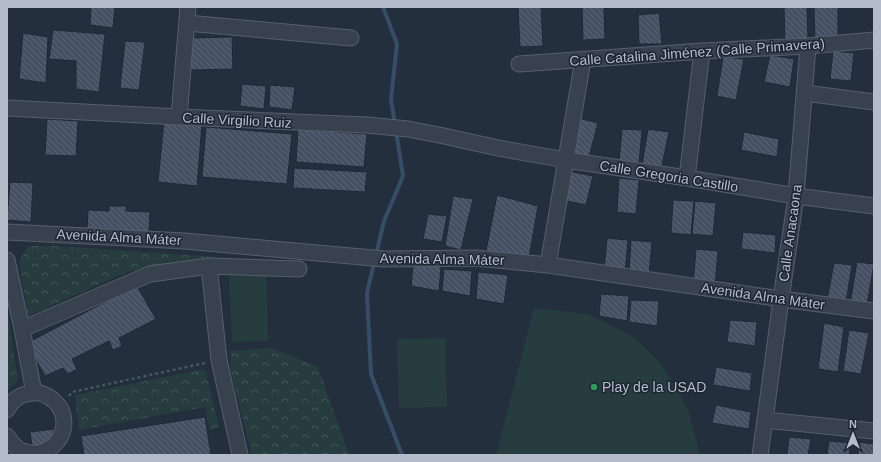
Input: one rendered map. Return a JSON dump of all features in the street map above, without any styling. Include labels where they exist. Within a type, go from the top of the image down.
[{"type":"street","points":[[179,117],[188,7]]},
{"type":"street","points":[[187,22],[351,38]]},
{"type":"street","name":"Calle Catalina Jiménez (Calle Primavera)","points":[[519,64],[702,51],[808,46],[874,40]]},
{"type":"street","name":"Calle Anacaona","points":[[760,455],[796,196],[808,46]]},
{"type":"street","points":[[687,178],[702,51]]},
{"type":"street","points":[[548,265],[583,60]]},
{"type":"street","points":[[805,93],[874,102]]},
{"type":"street","name":"Calle Virgilio Ruiz","points":[[7,108],[398,128],[465,140]]},
{"type":"street","name":"Calle Gregoria Castillo","points":[[465,140],[498,148],[566,160],[796,196],[874,206]]},
{"type":"street","name":"Avenida Alma Máter","points":[[7,232],[185,241],[384,259],[476,258],[548,265],[874,311]]},
{"type":"street","points":[[8,266],[34,393]]},
{"type":"street","points":[[22,329],[150,274],[209,266],[299,269]]},
{"type":"street","points":[[209,266],[219,360],[240,455]]},
{"type":"street","points":[[7,410],[14,400],[23,395],[40,393],[48,396],[56,402],[61,408],[64,418],[64,429],[61,437],[55,445],[47,450],[29,453],[13,445],[7,436]]},
{"type":"street","points":[[765,420],[874,430]]},
{"type":"path","points":[[72,392],[219,360]]},
{"type":"green space","points":[[28,246],[56,246],[217,257],[127,272],[28,316],[19,262]]},
{"type":"green space","points":[[266,274],[268,341],[232,342],[229,275]]},
{"type":"green space","points":[[7,305],[18,381],[8,389],[7,389]]},
{"type":"green space","name":"Play de la USAD","points":[[534,308],[587,314],[635,338],[662,365],[688,409],[700,455],[496,455]]},
{"type":"green space","points":[[445,338],[447,407],[399,408],[397,339]]},
{"type":"green space","points":[[272,348],[318,367],[349,455],[252,455],[231,372],[230,351]]},
{"type":"green space","points":[[205,369],[219,427],[210,430],[205,407],[79,430],[75,395]]},
{"type":"building","points":[[91,7],[115,7],[113,28],[90,25]]},
{"type":"building","points":[[518,7],[541,7],[543,46],[520,47]]},
{"type":"building","points":[[582,7],[604,7],[605,39],[583,40]]},
{"type":"building","points":[[784,7],[807,7],[808,41],[785,44]]},
{"type":"building","points":[[814,7],[838,7],[838,41],[815,43]]},
{"type":"building","points":[[659,13],[662,44],[639,44],[638,15]]},
{"type":"building","points":[[53,30],[105,34],[99,92],[76,89],[76,61],[49,59]]},
{"type":"building","points":[[23,33],[48,37],[46,83],[19,79]]},
{"type":"building","points":[[232,37],[233,69],[191,70],[190,38]]},
{"type":"building","points":[[125,41],[145,42],[139,90],[120,88]]},
{"type":"building","points":[[833,51],[854,53],[851,81],[830,79]]},
{"type":"building","points":[[770,55],[794,59],[790,87],[764,82]]},
{"type":"building","points":[[723,57],[744,59],[736,100],[717,96]]},
{"type":"building","points":[[242,84],[266,86],[264,109],[240,106]]},
{"type":"building","points":[[270,85],[295,87],[292,110],[269,107]]},
{"type":"building","points":[[579,118],[598,123],[589,157],[570,153]]},
{"type":"building","points":[[47,119],[78,121],[76,156],[45,155]]},
{"type":"building","points":[[164,121],[202,124],[197,186],[158,182]]},
{"type":"building","points":[[206,127],[292,134],[287,184],[202,177]]},
{"type":"building","points":[[298,129],[367,134],[364,167],[296,162]]},
{"type":"building","points":[[622,129],[642,130],[639,164],[619,162]]},
{"type":"building","points":[[648,129],[669,132],[661,170],[642,165]]},
{"type":"building","points":[[744,132],[779,139],[777,157],[741,150]]},
{"type":"building","points":[[294,168],[367,172],[365,192],[293,188]]},
{"type":"building","points":[[568,171],[593,176],[586,205],[562,200]]},
{"type":"building","points":[[619,178],[639,180],[636,214],[617,212]]},
{"type":"building","points":[[10,182],[33,183],[31,222],[7,220]]},
{"type":"building","points":[[497,195],[538,206],[529,258],[486,251]]},
{"type":"building","points":[[453,196],[473,199],[461,250],[445,246]]},
{"type":"building","points":[[673,200],[694,201],[691,235],[671,233]]},
{"type":"building","points":[[695,201],[716,203],[713,236],[692,234]]},
{"type":"building","points":[[109,206],[126,206],[126,211],[150,212],[149,232],[87,231],[88,210],[109,211]]},
{"type":"building","points":[[428,214],[447,216],[442,242],[423,239]]},
{"type":"building","points":[[743,232],[776,235],[775,253],[741,249]]},
{"type":"building","points":[[607,238],[628,240],[625,273],[604,271]]},
{"type":"building","points":[[631,240],[652,242],[649,275],[629,273]]},
{"type":"building","points":[[696,249],[718,251],[715,287],[693,285]]},
{"type":"building","points":[[857,262],[874,264],[867,305],[850,304]]},
{"type":"building","points":[[834,263],[852,265],[846,302],[827,300]]},
{"type":"building","points":[[413,265],[441,266],[439,291],[411,286]]},
{"type":"building","points":[[444,269],[472,271],[470,296],[442,291]]},
{"type":"building","points":[[478,272],[508,275],[504,304],[476,299]]},
{"type":"building","points":[[137,286],[156,319],[119,338],[122,346],[113,350],[109,341],[72,359],[77,369],[68,374],[63,368],[45,376],[27,343]]},
{"type":"building","points":[[601,294],[629,296],[627,321],[599,316]]},
{"type":"building","points":[[631,300],[659,301],[657,326],[629,322]]},
{"type":"building","points":[[730,320],[757,322],[755,346],[727,342]]},
{"type":"building","points":[[824,323],[844,327],[838,372],[818,369]]},
{"type":"building","points":[[849,330],[869,333],[861,374],[843,371]]},
{"type":"building","points":[[716,367],[752,373],[750,391],[713,385]]},
{"type":"building","points":[[716,405],[751,412],[749,429],[712,423]]},
{"type":"building","points":[[205,417],[211,455],[84,455],[81,436]]},
{"type":"building","points":[[53,429],[55,450],[33,452],[30,432]]},
{"type":"building","points":[[789,437],[811,439],[808,455],[787,455]]},
{"type":"building","points":[[829,441],[851,443],[849,455],[827,455]]},
{"type":"building","points":[[859,442],[874,444],[874,455],[858,455]]},
{"type":"waterway","points":[[383,7],[397,44],[391,99],[403,176],[384,221],[367,293],[371,374],[402,455]]},
{"type":"place","name":"Play de la USAD","points":[[594,387]]}]
